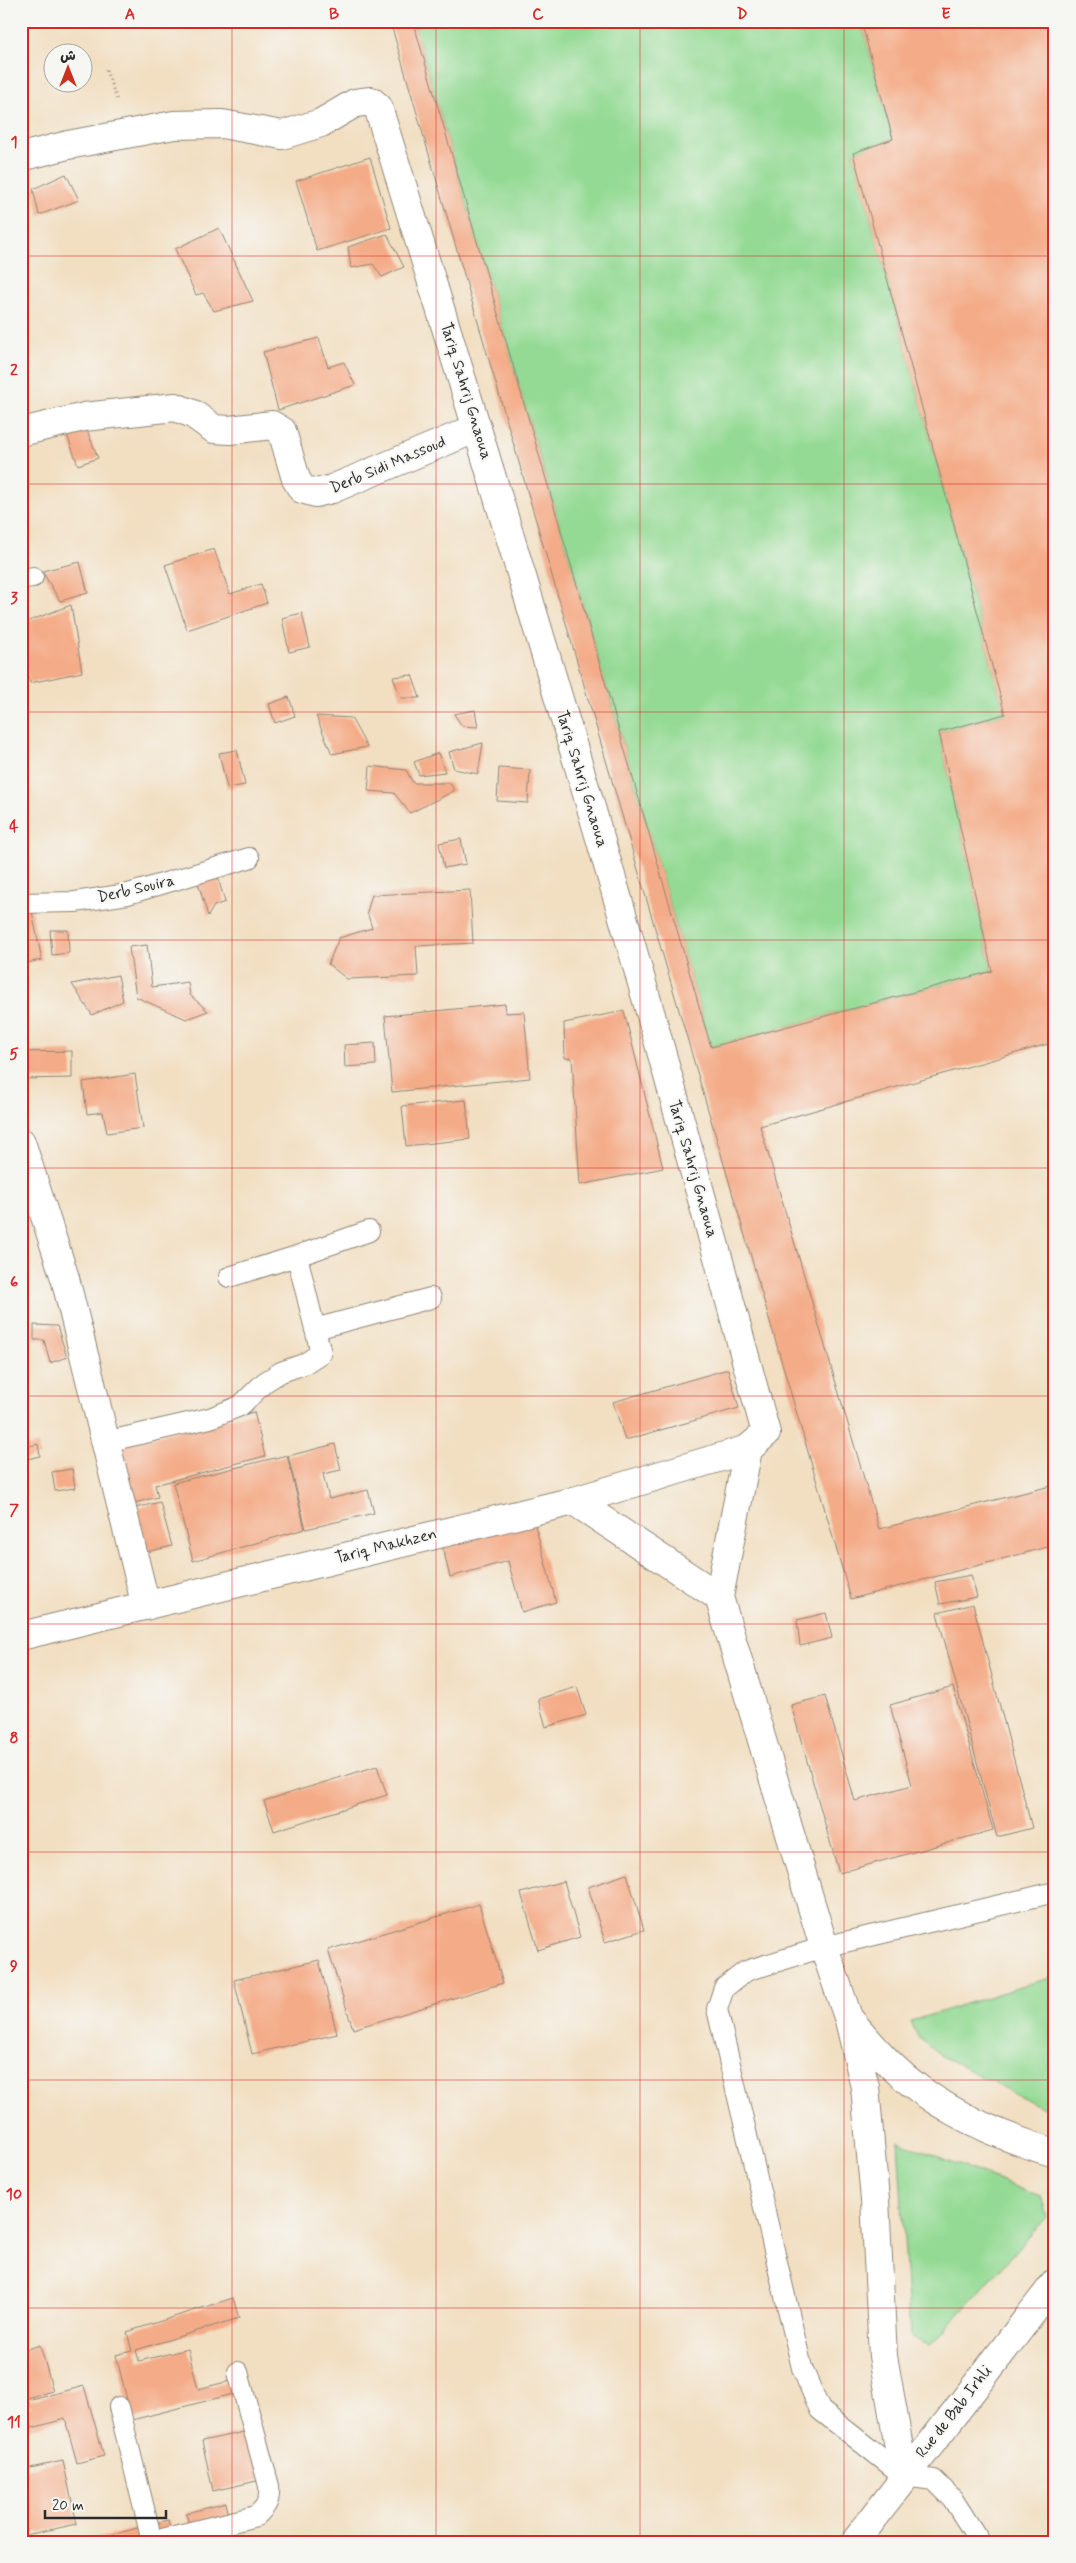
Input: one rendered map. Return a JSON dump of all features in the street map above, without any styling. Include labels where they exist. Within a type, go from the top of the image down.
[{"type":"street","name":"Tariq Sahrij Gnaoua","points":[[21,157],[68,145],[174,125],[222,124],[282,135],[321,123],[355,103],[371,101],[378,107],[477,428],[622,916],[766,1433],[748,1449]]},
{"type":"street","name":"Derb Sidi Massoud","points":[[21,432],[84,417],[175,407],[192,414],[214,429],[230,430],[272,424],[282,430],[296,479],[302,489],[316,494],[367,476],[477,428]]},
{"type":"street","points":[[21,1142],[65,1278],[146,1606]]},
{"type":"street","name":"Tariq Makhzen","points":[[21,1636],[574,1501],[748,1449]]},
{"type":"street","points":[[748,1449],[719,1597],[824,1947],[849,2020],[865,2088],[875,2200],[883,2356],[904,2476]]},
{"type":"street","points":[[574,1501],[719,1597]]},
{"type":"street","points":[[849,2020],[894,2068],[918,2088],[945,2106],[1010,2138],[1055,2153]]},
{"type":"street","name":"Rue de Bab Irhli","points":[[855,2542],[904,2476],[1055,2283]]},
{"type":"lane","name":"Derb Souira","points":[[21,903],[75,902],[128,894],[249,858]]},
{"type":"lane","points":[[229,1277],[369,1231]]},
{"type":"lane","points":[[105,1442],[210,1418],[240,1406],[265,1382],[281,1372],[304,1364],[321,1353],[297,1256]]},
{"type":"lane","points":[[315,1329],[431,1298]]},
{"type":"lane","points":[[980,2542],[952,2498],[934,2480],[904,2476],[820,2410],[802,2368],[716,2009],[724,1988],[746,1971],[824,1947],[1055,1892]]},
{"type":"lane","points":[[119,2407],[151,2542],[256,2516],[266,2507],[270,2498],[269,2486],[238,2372]]},
{"type":"green space","points":[[413,21],[861,21],[893,139],[853,153],[1005,714],[939,732],[992,971],[711,1047]]},
{"type":"green space","points":[[1055,1976],[1055,2114],[942,2056],[918,2037],[911,2021]]},
{"type":"green space","points":[[898,2141],[1041,2197],[1047,2217],[930,2346],[910,2336]]},
{"type":"building","points":[[390,21],[413,21],[711,1047],[992,971],[939,732],[1005,714],[853,153],[893,139],[861,21],[1055,21],[1055,1042],[760,1126],[879,1529],[1055,1485],[1055,1545],[851,1599]]},
{"type":"building","points":[[370,157],[391,228],[317,251],[296,181]]},
{"type":"building","points":[[66,174],[79,200],[39,215],[33,189]]},
{"type":"building","points":[[219,228],[253,301],[214,311],[203,293],[196,295],[175,249]]},
{"type":"building","points":[[387,234],[404,267],[382,277],[373,264],[351,268],[348,247]]},
{"type":"building","points":[[319,338],[328,367],[344,362],[355,385],[278,410],[263,352]]},
{"type":"building","points":[[83,420],[98,458],[78,465],[67,435]]},
{"type":"building","points":[[214,549],[230,594],[261,584],[267,603],[187,630],[165,565]]},
{"type":"building","points":[[80,562],[88,593],[60,601],[42,571]]},
{"type":"building","points":[[71,605],[82,672],[30,683],[26,669],[21,669],[21,624]]},
{"type":"building","points":[[302,613],[310,647],[289,652],[282,618]]},
{"type":"building","points":[[412,675],[420,698],[401,698],[393,677]]},
{"type":"building","points":[[289,697],[295,716],[275,723],[269,704]]},
{"type":"building","points":[[475,710],[478,727],[462,726],[454,714]]},
{"type":"building","points":[[316,716],[351,718],[367,747],[332,754]]},
{"type":"building","points":[[483,743],[478,774],[454,769],[449,752]]},
{"type":"building","points":[[237,750],[245,785],[227,788],[219,753]]},
{"type":"building","points":[[438,753],[445,772],[419,775],[414,762]]},
{"type":"building","points":[[370,766],[406,770],[413,783],[450,783],[454,791],[410,813],[394,793],[368,791]]},
{"type":"building","points":[[499,768],[530,770],[528,803],[497,801]]},
{"type":"building","points":[[461,839],[466,864],[444,868],[439,843]]},
{"type":"building","points":[[218,878],[225,902],[214,906],[208,916],[198,883]]},
{"type":"building","points":[[470,890],[473,943],[416,946],[418,976],[347,979],[328,964],[339,938],[372,928],[367,912],[372,895]]},
{"type":"building","points":[[31,907],[42,960],[21,964],[21,909]]},
{"type":"building","points":[[50,930],[68,930],[69,953],[52,955]]},
{"type":"building","points":[[147,945],[152,987],[188,982],[190,995],[208,1011],[186,1019],[136,997],[129,947]]},
{"type":"building","points":[[118,975],[123,1001],[92,1015],[72,984]]},
{"type":"building","points":[[505,1004],[506,1013],[524,1012],[530,1078],[392,1092],[385,1016]]},
{"type":"building","points":[[624,1011],[663,1168],[580,1185],[572,1058],[565,1058],[564,1023]]},
{"type":"building","points":[[375,1043],[376,1065],[345,1067],[344,1045]]},
{"type":"building","points":[[72,1051],[72,1078],[21,1079],[21,1052]]},
{"type":"building","points":[[135,1074],[143,1128],[107,1133],[103,1112],[87,1114],[83,1082]]},
{"type":"building","points":[[466,1100],[470,1139],[406,1146],[402,1106]]},
{"type":"building","points":[[34,1325],[57,1326],[67,1357],[50,1363],[44,1340],[34,1340]]},
{"type":"building","points":[[728,1369],[739,1408],[625,1440],[613,1402]]},
{"type":"building","points":[[254,1412],[265,1456],[155,1485],[158,1497],[130,1504],[115,1446]]},
{"type":"building","points":[[38,1444],[40,1456],[23,1460],[21,1448]]},
{"type":"building","points":[[335,1444],[341,1470],[323,1474],[329,1499],[368,1490],[374,1513],[306,1529],[288,1456]]},
{"type":"building","points":[[287,1455],[305,1529],[193,1561],[173,1483]]},
{"type":"building","points":[[72,1469],[75,1488],[55,1491],[52,1472]]},
{"type":"building","points":[[160,1502],[172,1546],[142,1553],[131,1509]]},
{"type":"building","points":[[534,1521],[556,1602],[522,1612],[508,1561],[450,1577],[442,1545]]},
{"type":"building","points":[[971,1575],[977,1597],[940,1604],[935,1582]]},
{"type":"building","points":[[973,1604],[1032,1828],[997,1837],[937,1613]]},
{"type":"building","points":[[826,1613],[832,1638],[800,1646],[797,1620]]},
{"type":"building","points":[[577,1687],[586,1715],[546,1727],[538,1699]]},
{"type":"building","points":[[953,1687],[993,1830],[839,1873],[791,1705],[825,1696],[855,1801],[912,1785],[890,1705]]},
{"type":"building","points":[[377,1766],[387,1795],[274,1831],[264,1801]]},
{"type":"building","points":[[627,1874],[644,1930],[605,1942],[588,1887]]},
{"type":"building","points":[[564,1881],[580,1937],[538,1950],[521,1893]]},
{"type":"building","points":[[479,1904],[503,1983],[353,2029],[328,1950]]},
{"type":"building","points":[[319,1960],[337,2034],[252,2054],[234,1980]]},
{"type":"building","points":[[233,2298],[239,2318],[136,2350],[139,2361],[188,2349],[198,2389],[238,2379],[241,2392],[132,2420],[116,2355],[132,2351],[127,2332]]},
{"type":"building","points":[[40,2345],[53,2391],[21,2400],[21,2351]]},
{"type":"building","points":[[84,2386],[104,2456],[77,2463],[65,2419],[21,2431],[21,2409],[30,2407],[28,2401]]},
{"type":"building","points":[[258,2429],[270,2478],[213,2491],[202,2441]]},
{"type":"building","points":[[63,2461],[77,2524],[21,2536],[21,2470]]},
{"type":"building","points":[[226,2503],[233,2530],[193,2540],[186,2513]]},
{"type":"building","points":[[168,2520],[174,2542],[88,2542],[88,2541]]}]
